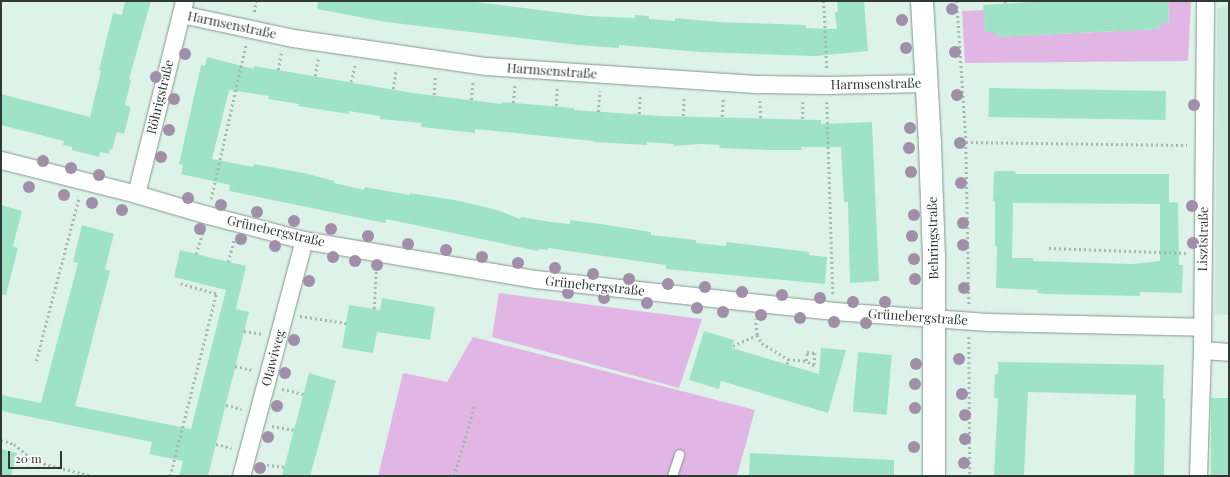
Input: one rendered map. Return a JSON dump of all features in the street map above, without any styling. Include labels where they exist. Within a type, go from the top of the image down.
[{"type":"main road","name":"Behringstraße","points":[[922,1],[927,83],[934,318],[934,476]]},
{"type":"street","name":"Lisztstraße","points":[[1198,476],[1202,350],[1205,1]]},
{"type":"street","name":"Harmsenstraße","points":[[182,8],[249,30],[423,58],[486,66],[602,75],[759,84],[826,85],[927,83]]},
{"type":"street","name":"Röhrigstraße","points":[[136,194],[182,8]]},
{"type":"street","name":"Grünebergstraße","points":[[1,160],[136,194],[208,215],[304,240],[534,279],[834,311],[969,320],[1201,327]]},
{"type":"street","name":"Otawiweg","points":[[244,468],[304,240]]},
{"type":"street","points":[[1202,350],[1229,352]]},
{"type":"lane","points":[[672,476],[679,454]]},
{"type":"path","points":[[196,254],[208,215],[256,1]]},
{"type":"path","points":[[824,1],[834,311]]},
{"type":"path","points":[[957,1],[966,142],[970,476]]},
{"type":"path","points":[[598,112],[602,75]]},
{"type":"path","points":[[639,114],[641,77]]},
{"type":"path","points":[[966,142],[1204,145]]},
{"type":"path","points":[[36,361],[83,181]]},
{"type":"path","points":[[228,262],[238,223]]},
{"type":"path","points":[[1049,248],[1203,254]]},
{"type":"path","points":[[374,309],[378,252]]},
{"type":"path","points":[[170,476],[216,294],[180,284]]},
{"type":"path","points":[[752,303],[758,335],[762,343],[788,360],[806,361],[814,366],[815,353],[807,352],[806,361]]},
{"type":"path","points":[[284,314],[346,323]]},
{"type":"path","points":[[733,346],[758,335]]},
{"type":"path","points":[[787,364],[788,360]]},
{"type":"path","points":[[266,385],[304,394]]},
{"type":"path","points":[[454,476],[474,407]]},
{"type":"path","points":[[256,422],[294,430]]},
{"type":"path","points":[[1,440],[14,444],[34,461],[92,476]]},
{"type":"path","points":[[244,468],[284,467]]},
{"type":"shaded area","points":[[1168,1],[1191,1],[1188,61],[965,63],[962,11],[984,10],[985,32],[995,32],[996,37],[1160,29],[1159,23],[1169,22]]},
{"type":"shaded area","points":[[1229,6],[1229,315],[1215,314],[1217,8]]},
{"type":"shaded area","points":[[499,293],[702,319],[679,388],[492,337]]},
{"type":"shaded area","points":[[473,337],[755,410],[737,476],[378,476],[403,373],[447,382]]},
{"type":"building","points":[[125,1],[151,1],[129,79],[131,80],[125,105],[131,107],[124,134],[117,132],[112,150],[110,149],[109,154],[100,152],[99,157],[72,150],[72,147],[63,145],[64,141],[1,125],[1,94],[90,117],[101,71],[99,70],[113,13],[122,15]]},
{"type":"building","points":[[318,1],[468,1],[588,16],[635,18],[635,15],[649,16],[649,19],[675,21],[675,18],[719,22],[806,25],[806,28],[837,29],[835,12],[838,12],[837,1],[864,1],[868,51],[815,56],[700,52],[619,45],[619,48],[578,45],[386,22],[317,9]]},
{"type":"building","points":[[1048,1],[1168,1],[1169,23],[1159,23],[1160,29],[1140,30],[995,37],[995,32],[985,32],[983,5]]},
{"type":"building","points":[[207,57],[254,69],[254,66],[413,93],[502,104],[502,102],[574,108],[574,110],[661,116],[821,120],[821,124],[872,122],[879,281],[850,283],[848,202],[844,202],[841,147],[801,147],[802,150],[770,150],[719,148],[720,145],[701,144],[674,146],[674,144],[647,142],[647,145],[593,142],[475,129],[475,133],[421,127],[422,123],[380,119],[380,116],[349,111],[349,114],[298,106],[299,104],[268,99],[269,96],[229,90],[212,159],[253,167],[254,164],[304,173],[334,181],[334,183],[364,190],[365,187],[409,195],[410,193],[460,201],[497,210],[520,219],[521,217],[570,224],[570,220],[651,232],[651,235],[696,240],[696,243],[726,246],[726,242],[809,252],[809,255],[827,257],[825,284],[666,269],[666,265],[548,248],[548,250],[538,249],[538,251],[386,219],[386,223],[229,191],[230,185],[181,174],[183,165],[179,164],[201,65],[205,66]]},
{"type":"building","points":[[989,88],[1166,91],[1165,120],[988,117]]},
{"type":"building","points":[[995,171],[1015,171],[1016,174],[1169,174],[1169,202],[1178,203],[1179,265],[1183,265],[1182,293],[1140,292],[1140,296],[1046,294],[1037,293],[1038,290],[996,288],[997,246],[995,246],[995,201],[993,201]],"holes":[[[1013,203],[1160,204],[1160,261],[1132,264],[1033,261],[1033,258],[1012,258]]]},
{"type":"building","points":[[1,205],[22,211],[13,246],[18,248],[6,295],[1,294]]},
{"type":"building","points":[[82,225],[114,234],[105,269],[110,271],[75,406],[191,429],[226,290],[174,277],[180,250],[246,266],[236,309],[249,312],[208,476],[179,476],[183,461],[149,454],[152,442],[1,411],[1,395],[41,403],[78,263],[73,262]]},
{"type":"building","points":[[382,298],[435,307],[430,340],[377,332],[373,353],[342,348],[349,305],[380,310]]},
{"type":"building","points":[[704,331],[734,340],[732,348],[819,374],[821,348],[846,350],[828,413],[721,381],[719,389],[689,380]]},
{"type":"building","points":[[858,352],[892,355],[887,415],[853,412]]},
{"type":"building","points":[[998,362],[1164,365],[1164,476],[1134,476],[1136,395],[1028,392],[1024,476],[994,476],[998,398],[994,398],[995,374],[998,374]]},
{"type":"building","points":[[309,373],[336,381],[310,476],[282,476]]},
{"type":"building","points":[[1211,398],[1229,398],[1229,476],[1211,476]]},
{"type":"building","points":[[1,449],[17,453],[11,476],[1,476]]},
{"type":"building","points":[[750,453],[894,460],[894,476],[749,476]]}]
